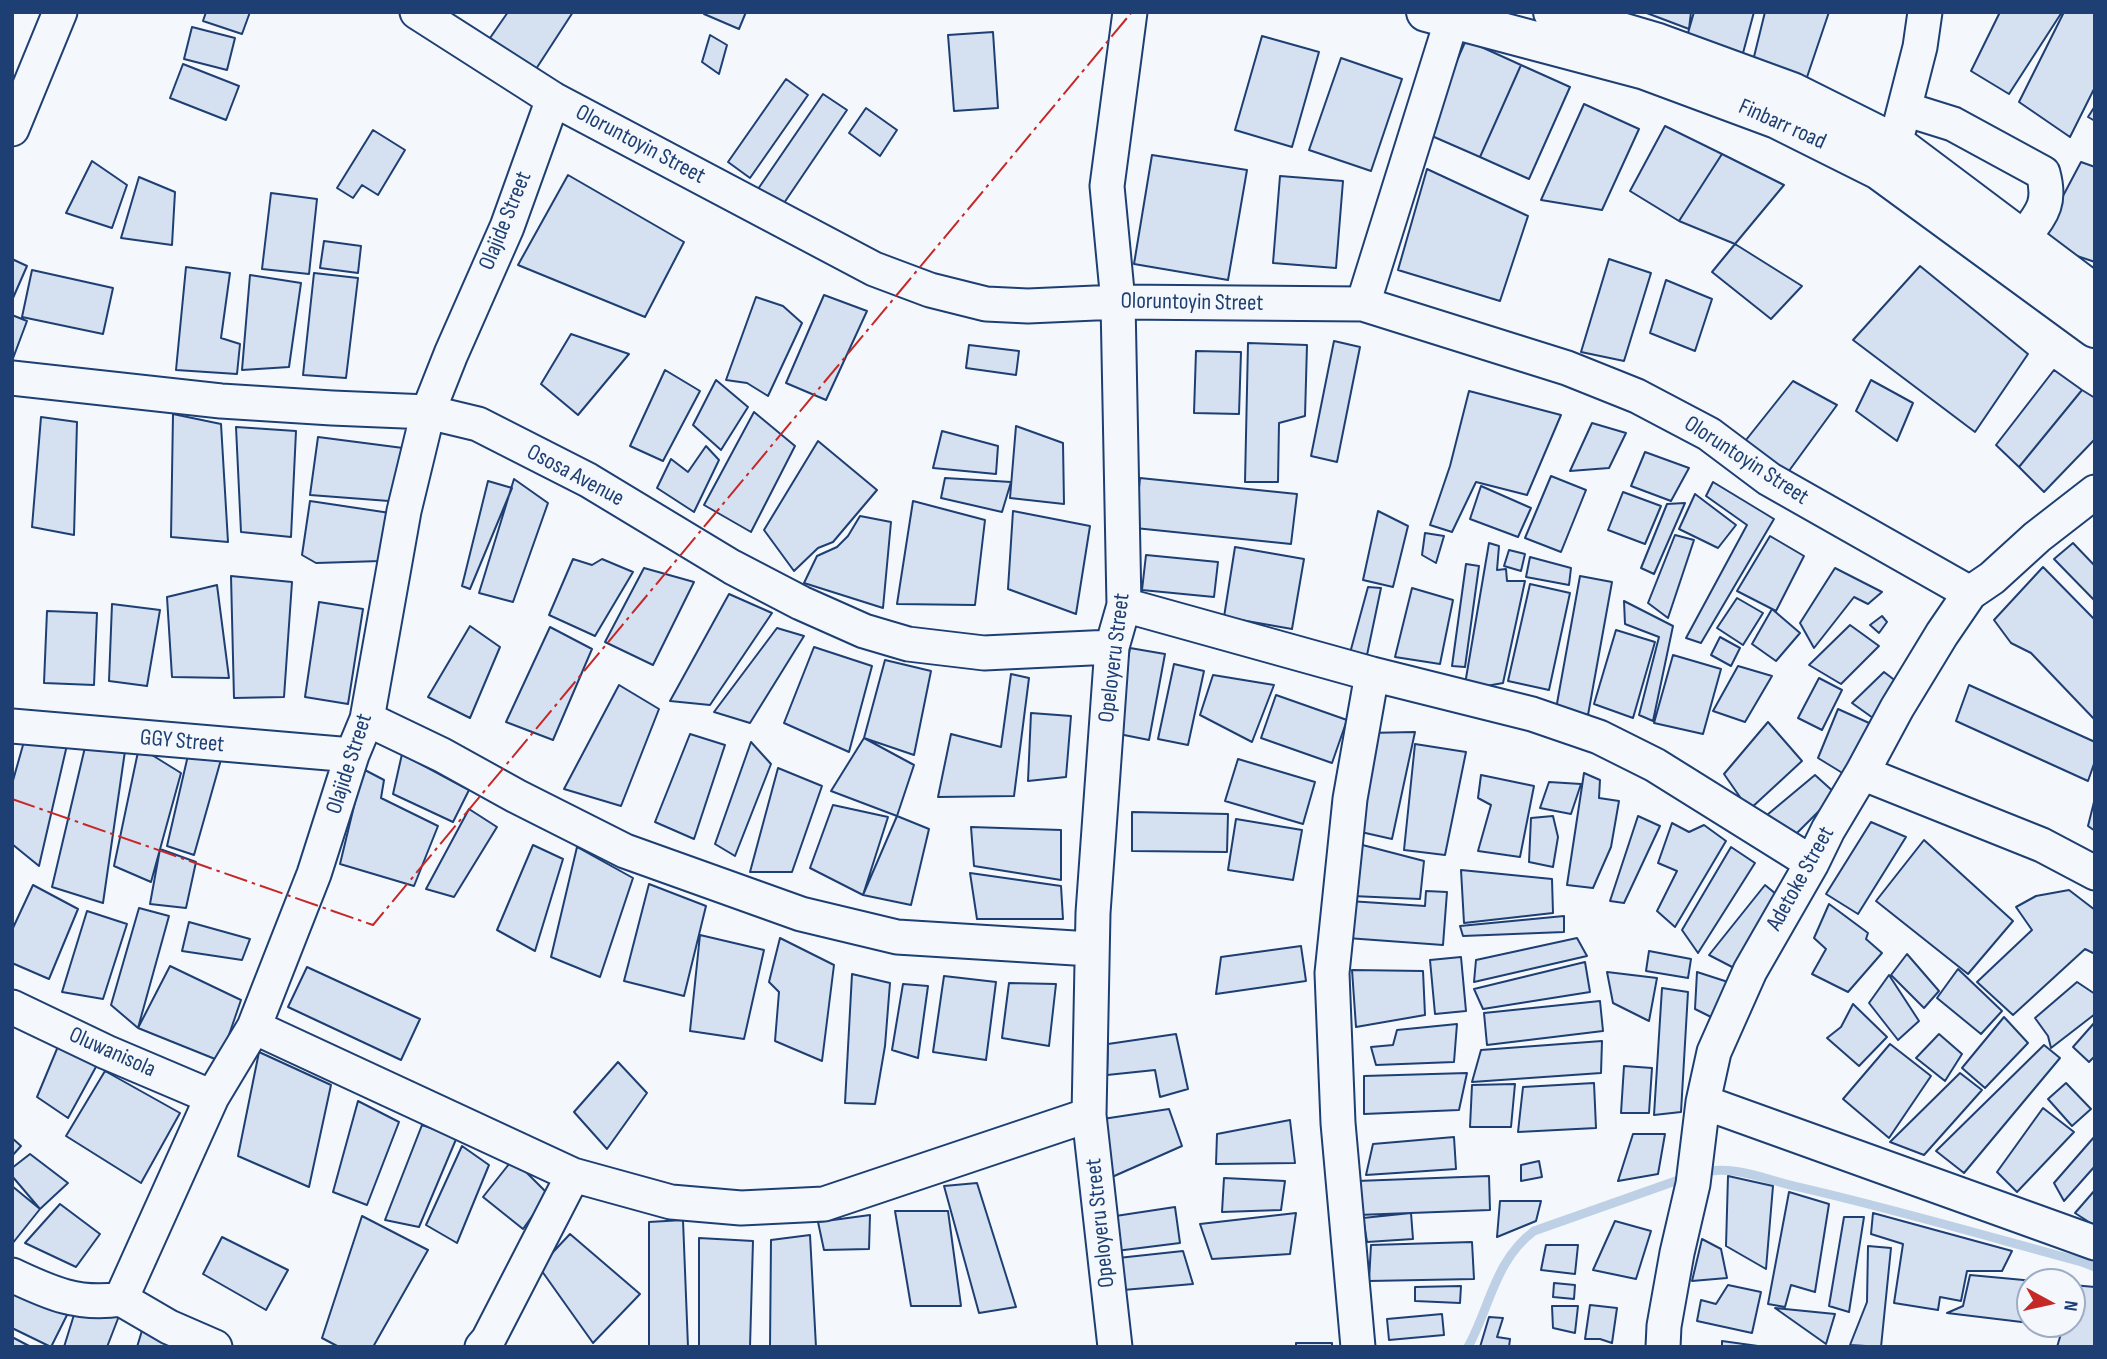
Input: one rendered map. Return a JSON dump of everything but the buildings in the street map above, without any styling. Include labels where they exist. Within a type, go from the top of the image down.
[{"type":"main road","name":"Finbarr road","points":[[1553,12],[1658,43],[1792,92],[1900,126],[2021,241],[2095,294]]},
{"type":"main road","name":"Finbarr road","points":[[1439,15],[1645,70],[1777,119],[1879,170],[2095,328]]},
{"type":"street","points":[[12,129],[60,12]]},
{"type":"street","name":"Oloruntoyin Street","points":[[417,12],[553,99],[874,269],[930,290],[986,304],[1028,306],[1118,302],[1363,304],[1567,368],[1637,396],[1710,433],[1769,479],[1970,593]]},
{"type":"street","name":"Opeloyeru Street","points":[[1115,1347],[1089,1115],[1091,949],[1112,647],[1124,605],[1118,302],[1107,186],[1130,12]]},
{"type":"street","points":[[1925,12],[1900,126],[1953,124],[2043,173],[2048,190],[2044,209],[2021,241]]},
{"type":"street","points":[[1363,304],[1439,15]]},
{"type":"street","name":"Olajide Street","points":[[121,1299],[212,1097],[254,1027],[314,874],[352,755],[367,719],[404,511],[428,412],[507,227],[553,99]]},
{"type":"street","name":"Ososa Avenue","points":[[12,378],[221,401],[428,412],[478,424],[588,480],[732,567],[801,603],[864,631],[908,644],[984,653],[1112,647]]},
{"type":"street","name":"Adetoke Street","points":[[1664,1347],[1664,1326],[1693,1184],[1703,1102],[1714,1052],[1750,971],[1897,708],[1970,593],[1992,578],[2037,537],[2095,492]]},
{"type":"street","points":[[1124,605],[1372,674],[1532,714],[1599,737],[1655,765],[1812,863]]},
{"type":"street","points":[[1358,1347],[1338,1123],[1332,973],[1350,799],[1372,674]]},
{"type":"street","points":[[367,719],[442,755],[625,851],[801,914],[897,937],[1091,949]]},
{"type":"street","name":"GGY Street","points":[[12,726],[352,755]]},
{"type":"street","points":[[1862,773],[2042,845],[2095,873]]},
{"type":"street","name":"Oluwanisola","points":[[12,1007],[106,1052],[212,1097]]},
{"type":"street","points":[[254,1027],[573,1175],[671,1202],[741,1208],[824,1204],[1089,1115]]},
{"type":"street","points":[[1703,1102],[2095,1242]]},
{"type":"street","points":[[482,1347],[573,1175]]},
{"type":"street","points":[[12,1275],[63,1298],[100,1303],[121,1299],[169,1328],[215,1347]]},
{"type":"waterway","points":[[1700,1173],[1735,1171],[2095,1267]]},
{"type":"waterway","points":[[1468,1347],[1502,1270],[1510,1256],[1534,1231],[1687,1177]]},
{"type":"power","points":[[12,799],[373,925],[1132,12]]}]
